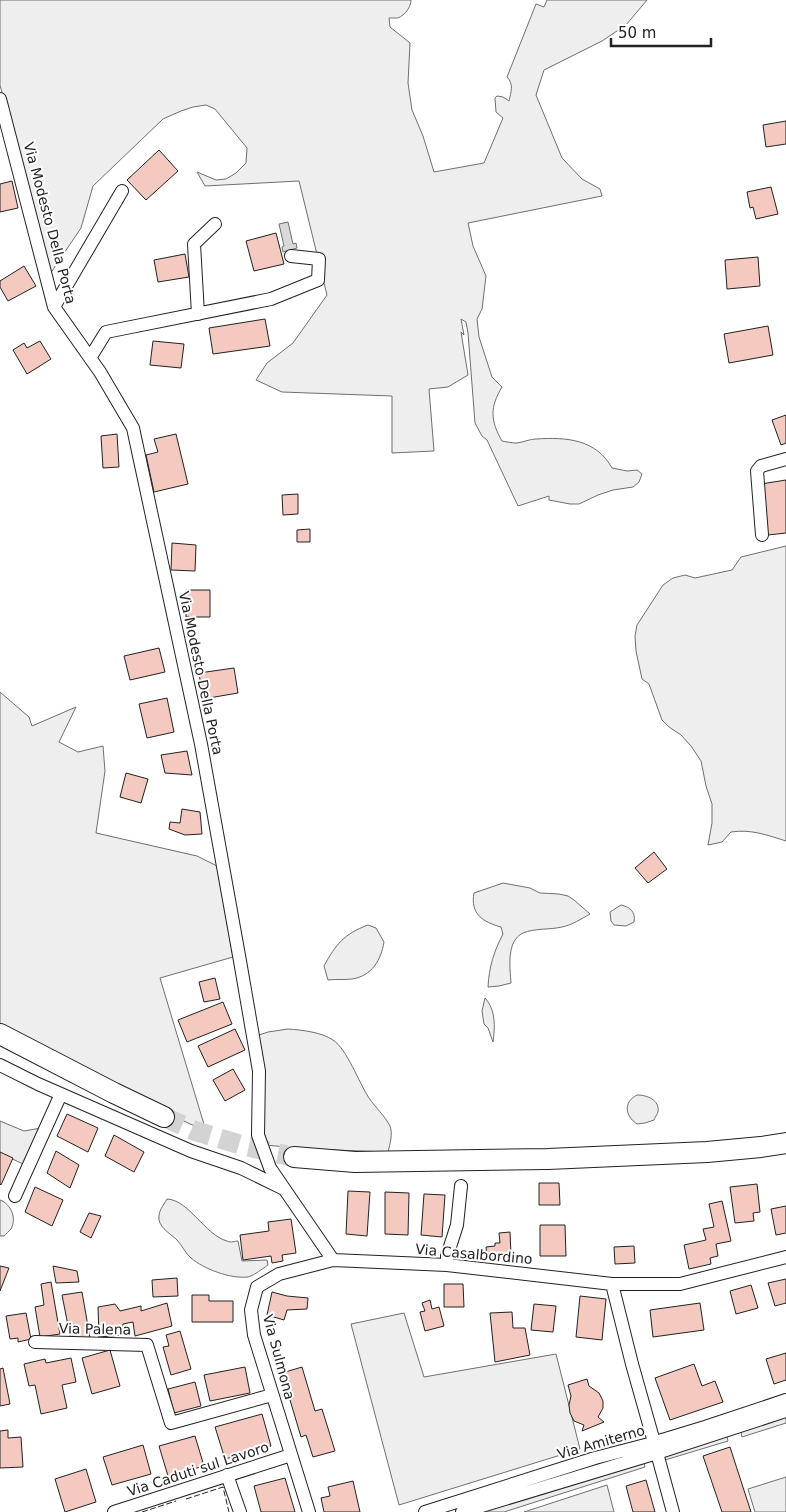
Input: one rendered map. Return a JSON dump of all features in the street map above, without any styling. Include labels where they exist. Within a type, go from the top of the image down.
[{"type":"highway","points":[[0,1034],[164,1117]]},
{"type":"highway","points":[[294,1156],[355,1162],[489,1160],[680,1154],[786,1143]]},
{"type":"street","name":"Via Modesto Della Porta","points":[[0,99],[54,307],[90,358],[133,428],[201,744],[242,970],[259,1071],[258,1135],[270,1168],[333,1260]]},
{"type":"street","points":[[54,307],[122,191]]},
{"type":"street","points":[[198,314],[194,244],[215,224]]},
{"type":"street","points":[[90,358],[106,332],[272,299],[318,280],[320,259],[291,256]]},
{"type":"street","points":[[762,535],[757,471],[761,466],[786,459]]},
{"type":"street","points":[[0,1066],[191,1151],[240,1168],[284,1189]]},
{"type":"street","points":[[15,1196],[61,1094]]},
{"type":"street","points":[[447,1265],[447,1256],[457,1225],[462,1186]]},
{"type":"street","name":"Via Casalbordino","points":[[333,1260],[447,1265],[612,1284],[680,1284],[786,1257]]},
{"type":"street","name":"Via Sulmona","points":[[309,1512],[254,1336],[251,1310],[257,1288],[279,1274],[333,1260]]},
{"type":"street","points":[[612,1284],[673,1512]]},
{"type":"street","name":"Via Palena","points":[[35,1342],[147,1345],[171,1423],[272,1395]]},
{"type":"street","name":"Via Amiterno","points":[[462,1512],[656,1448],[786,1400]]},
{"type":"street","name":"Via Amiterno","points":[[425,1512],[596,1458],[656,1448],[786,1411]]},
{"type":"street","name":"Via Caduti sul Lavoro","points":[[114,1512],[291,1455]]},
{"type":"street","points":[[227,1475],[240,1512]]},
{"type":"shaded area","points":[[0,0],[411,0],[409,8],[403,15],[398,18],[389,18],[390,27],[410,43],[408,83],[412,110],[423,136],[434,172],[484,163],[503,118],[496,112],[495,98],[497,96],[503,97],[509,101],[511,85],[507,77],[536,4],[544,7],[547,0],[647,0],[626,25],[602,41],[544,70],[536,95],[562,158],[582,179],[600,189],[602,196],[468,223],[473,246],[486,276],[482,309],[477,319],[479,337],[492,377],[502,387],[495,401],[493,414],[495,427],[502,441],[517,443],[547,438],[579,442],[598,451],[612,468],[627,471],[637,470],[642,474],[639,482],[633,487],[613,490],[579,504],[549,500],[549,496],[518,506],[487,440],[482,436],[475,423],[468,333],[466,322],[461,319],[464,335],[461,332],[468,375],[448,387],[429,389],[434,451],[392,453],[392,396],[282,392],[256,380],[267,363],[293,343],[327,295],[299,181],[205,186],[197,172],[216,180],[226,179],[236,173],[246,163],[247,148],[215,109],[206,105],[193,107],[163,119],[93,186],[81,228],[50,274],[0,85]]},
{"type":"shaded area","points":[[288,222],[293,244],[296,243],[297,248],[283,252],[282,247],[284,246],[279,224]]},
{"type":"shaded area","points":[[786,546],[786,841],[759,833],[738,831],[731,832],[722,842],[708,845],[712,823],[712,804],[701,761],[681,735],[662,720],[649,684],[642,679],[636,651],[635,636],[637,625],[663,585],[673,578],[685,575],[695,578],[732,570],[741,557]]},
{"type":"shaded area","points":[[0,692],[29,717],[32,726],[76,707],[59,742],[78,752],[103,746],[105,771],[96,833],[197,856],[217,866],[233,957],[160,978],[206,1131],[0,1025]]},
{"type":"shaded area","points":[[503,883],[530,888],[540,893],[568,896],[590,914],[566,926],[523,933],[511,948],[511,983],[488,987],[492,959],[503,934],[501,927],[483,920],[476,912],[473,900],[474,893]]},
{"type":"shaded area","points":[[621,905],[630,909],[634,915],[634,922],[626,926],[614,925],[611,921],[610,912]]},
{"type":"shaded area","points":[[368,925],[376,928],[384,942],[378,961],[370,971],[359,977],[328,980],[324,966],[333,952],[347,936]]},
{"type":"shaded area","points":[[485,998],[493,1013],[493,1042],[488,1028],[484,1024],[482,1011]]},
{"type":"shaded area","points":[[288,1029],[317,1033],[328,1037],[338,1044],[348,1058],[369,1098],[390,1126],[391,1136],[388,1152],[265,1145],[259,1035]]},
{"type":"shaded area","points":[[637,1095],[649,1097],[655,1101],[658,1112],[654,1120],[637,1124],[630,1117],[627,1109],[629,1101]]},
{"type":"shaded area","points":[[0,1121],[24,1131],[41,1128],[23,1164],[0,1153]]},
{"type":"shaded area","points":[[167,1199],[183,1205],[219,1238],[228,1242],[238,1241],[242,1261],[267,1260],[268,1265],[251,1276],[241,1277],[218,1272],[196,1262],[160,1223],[159,1214]]},
{"type":"shaded area","points":[[0,1200],[10,1208],[13,1216],[13,1225],[4,1236],[0,1236]]},
{"type":"shaded area","points":[[404,1313],[424,1377],[556,1354],[580,1449],[399,1505],[351,1324]]},
{"type":"shaded area","points":[[786,1412],[786,1423],[742,1437],[740,1427]]},
{"type":"shaded area","points":[[726,1431],[728,1441],[665,1460],[664,1452]]},
{"type":"shaded area","points":[[643,1458],[645,1467],[504,1512],[475,1512]]},
{"type":"shaded area","points":[[786,1477],[786,1512],[755,1512],[748,1489]]},
{"type":"shaded area","points":[[607,1485],[614,1512],[524,1512]]},
{"type":"building","points":[[786,121],[786,144],[766,147],[763,125]]},
{"type":"building","points":[[159,150],[178,171],[146,200],[127,180]]},
{"type":"building","points":[[12,181],[18,208],[0,212],[0,184]]},
{"type":"building","points":[[771,187],[778,214],[756,219],[753,207],[750,208],[747,192]]},
{"type":"building","points":[[276,233],[284,264],[254,271],[246,241]]},
{"type":"building","points":[[185,254],[189,277],[158,282],[154,260]]},
{"type":"building","points":[[758,257],[760,286],[727,289],[725,260]]},
{"type":"building","points":[[24,266],[36,286],[8,301],[0,287],[0,281]]},
{"type":"building","points":[[265,319],[270,346],[213,354],[209,328]]},
{"type":"building","points":[[768,326],[773,355],[729,363],[724,334]]},
{"type":"building","points":[[40,341],[51,359],[27,374],[13,350],[24,343],[27,348]]},
{"type":"building","points":[[153,341],[184,344],[181,368],[150,365]]},
{"type":"building","points":[[786,415],[786,443],[781,445],[772,420]]},
{"type":"building","points":[[117,434],[119,467],[103,468],[101,436]]},
{"type":"building","points":[[176,434],[188,484],[154,492],[146,455],[158,452],[154,439]]},
{"type":"building","points":[[786,480],[786,533],[768,535],[761,484]]},
{"type":"building","points":[[298,494],[298,514],[283,515],[282,495]]},
{"type":"building","points":[[310,529],[310,542],[297,542],[297,530]]},
{"type":"building","points":[[172,543],[196,545],[195,571],[171,570]]},
{"type":"building","points":[[186,590],[210,590],[210,617],[186,617]]},
{"type":"building","points":[[159,648],[165,672],[130,680],[124,656]]},
{"type":"building","points":[[234,668],[238,693],[203,699],[199,673]]},
{"type":"building","points":[[167,698],[174,732],[147,738],[139,704]]},
{"type":"building","points":[[187,751],[192,775],[165,773],[161,755]]},
{"type":"building","points":[[126,773],[148,779],[141,803],[120,797]]},
{"type":"building","points":[[182,809],[200,812],[202,834],[185,835],[169,829],[170,822],[180,823]]},
{"type":"building","points":[[654,852],[667,869],[648,883],[635,868]]},
{"type":"building","points":[[215,978],[220,999],[204,1002],[199,982]]},
{"type":"building","points":[[223,1002],[232,1024],[187,1042],[178,1020]]},
{"type":"building","points":[[235,1029],[245,1050],[208,1067],[198,1046]]},
{"type":"building","points":[[233,1069],[245,1090],[225,1101],[213,1080]]},
{"type":"building","points":[[67,1114],[98,1128],[88,1152],[57,1136]]},
{"type":"building","points":[[114,1135],[144,1152],[134,1172],[105,1156]]},
{"type":"building","points":[[56,1151],[79,1165],[70,1188],[47,1173]]},
{"type":"building","points":[[0,1152],[13,1158],[1,1185],[0,1184]]},
{"type":"building","points":[[539,1183],[559,1183],[560,1205],[539,1205]]},
{"type":"building","points":[[757,1184],[760,1212],[753,1213],[754,1221],[735,1223],[730,1187]]},
{"type":"building","points":[[35,1187],[63,1200],[52,1226],[25,1212]]},
{"type":"building","points":[[348,1191],[370,1192],[367,1236],[346,1234]]},
{"type":"building","points":[[385,1192],[409,1193],[408,1235],[385,1234]]},
{"type":"building","points":[[424,1194],[445,1195],[442,1237],[421,1235]]},
{"type":"building","points":[[722,1201],[731,1241],[716,1244],[718,1256],[710,1258],[711,1264],[689,1269],[684,1245],[706,1240],[703,1229],[714,1227],[709,1204]]},
{"type":"building","points":[[786,1206],[786,1233],[776,1235],[771,1209]]},
{"type":"building","points":[[89,1213],[101,1216],[91,1238],[80,1232]]},
{"type":"building","points":[[291,1219],[296,1253],[282,1255],[283,1261],[272,1263],[271,1256],[243,1260],[240,1235],[269,1231],[268,1222]]},
{"type":"building","points":[[540,1225],[565,1225],[566,1256],[540,1256]]},
{"type":"building","points":[[510,1232],[511,1255],[487,1257],[486,1247],[495,1246],[495,1243],[500,1243],[499,1233]]},
{"type":"building","points":[[634,1246],[635,1263],[615,1264],[614,1247]]},
{"type":"building","points":[[0,1266],[9,1268],[0,1291]]},
{"type":"building","points":[[53,1266],[77,1271],[79,1282],[56,1283]]},
{"type":"building","points":[[177,1278],[178,1296],[153,1297],[152,1280]]},
{"type":"building","points":[[786,1279],[786,1303],[775,1306],[768,1283]]},
{"type":"building","points":[[51,1282],[60,1334],[40,1337],[35,1307],[44,1305],[41,1284]]},
{"type":"building","points":[[444,1284],[463,1284],[464,1307],[444,1307]]},
{"type":"building","points":[[751,1285],[758,1308],[736,1314],[730,1291]]},
{"type":"building","points":[[82,1292],[90,1338],[71,1341],[62,1295]]},
{"type":"building","points":[[272,1292],[308,1298],[307,1309],[287,1310],[284,1320],[267,1315]]},
{"type":"building","points":[[192,1295],[209,1295],[209,1301],[233,1301],[233,1322],[192,1322]]},
{"type":"building","points":[[580,1296],[606,1299],[602,1340],[576,1337]]},
{"type":"building","points":[[430,1300],[432,1309],[439,1307],[444,1326],[425,1331],[420,1312],[425,1311],[422,1303]]},
{"type":"building","points":[[167,1303],[172,1326],[135,1336],[133,1322],[123,1324],[122,1335],[99,1337],[98,1307],[115,1304],[120,1311],[141,1306],[141,1311]]},
{"type":"building","points":[[700,1303],[704,1330],[653,1337],[650,1310]]},
{"type":"building","points":[[534,1304],[556,1306],[553,1332],[531,1330]]},
{"type":"building","points":[[512,1312],[513,1328],[525,1328],[530,1355],[495,1362],[490,1313]]},
{"type":"building","points":[[26,1313],[31,1339],[18,1342],[18,1338],[10,1339],[6,1316]]},
{"type":"building","points":[[180,1331],[191,1369],[171,1375],[163,1347],[169,1346],[166,1335]]},
{"type":"building","points":[[110,1350],[120,1386],[92,1394],[82,1358]]},
{"type":"building","points":[[786,1353],[786,1380],[774,1384],[766,1359]]},
{"type":"building","points":[[71,1358],[76,1382],[62,1385],[67,1408],[41,1414],[35,1385],[29,1386],[24,1364],[45,1359],[46,1363]]},
{"type":"building","points":[[694,1364],[702,1386],[715,1381],[723,1402],[670,1420],[655,1378]]},
{"type":"building","points":[[245,1367],[250,1393],[210,1401],[204,1375]]},
{"type":"building","points":[[302,1367],[315,1411],[322,1409],[335,1451],[313,1457],[306,1435],[301,1437],[282,1373]]},
{"type":"building","points":[[3,1368],[10,1404],[0,1406],[0,1369]]},
{"type":"building","points":[[587,1379],[589,1386],[599,1393],[603,1401],[603,1408],[598,1417],[604,1422],[582,1431],[584,1425],[574,1421],[570,1413],[571,1396],[568,1385]]},
{"type":"building","points":[[195,1382],[201,1406],[174,1413],[168,1389]]},
{"type":"building","points":[[262,1414],[271,1446],[225,1459],[215,1427]]},
{"type":"building","points":[[8,1430],[8,1438],[21,1437],[23,1467],[0,1468],[0,1431]]},
{"type":"building","points":[[195,1436],[204,1466],[168,1476],[159,1446]]},
{"type":"building","points":[[143,1445],[151,1474],[112,1485],[103,1457]]},
{"type":"building","points":[[730,1447],[751,1512],[722,1512],[703,1456]]},
{"type":"building","points":[[86,1469],[96,1502],[65,1512],[55,1479]]},
{"type":"building","points":[[285,1478],[295,1512],[261,1512],[254,1486]]},
{"type":"building","points":[[646,1480],[655,1512],[633,1512],[626,1486]]},
{"type":"building","points":[[353,1481],[360,1512],[324,1512],[321,1498],[330,1496],[328,1487]]},
{"type":"tunnel","points":[[164,1117],[195,1131],[245,1146],[294,1157]]},
{"type":"fence","points":[[186,1499],[223,1487],[229,1512]]},
{"type":"fence","points":[[142,1512],[176,1501]]}]
